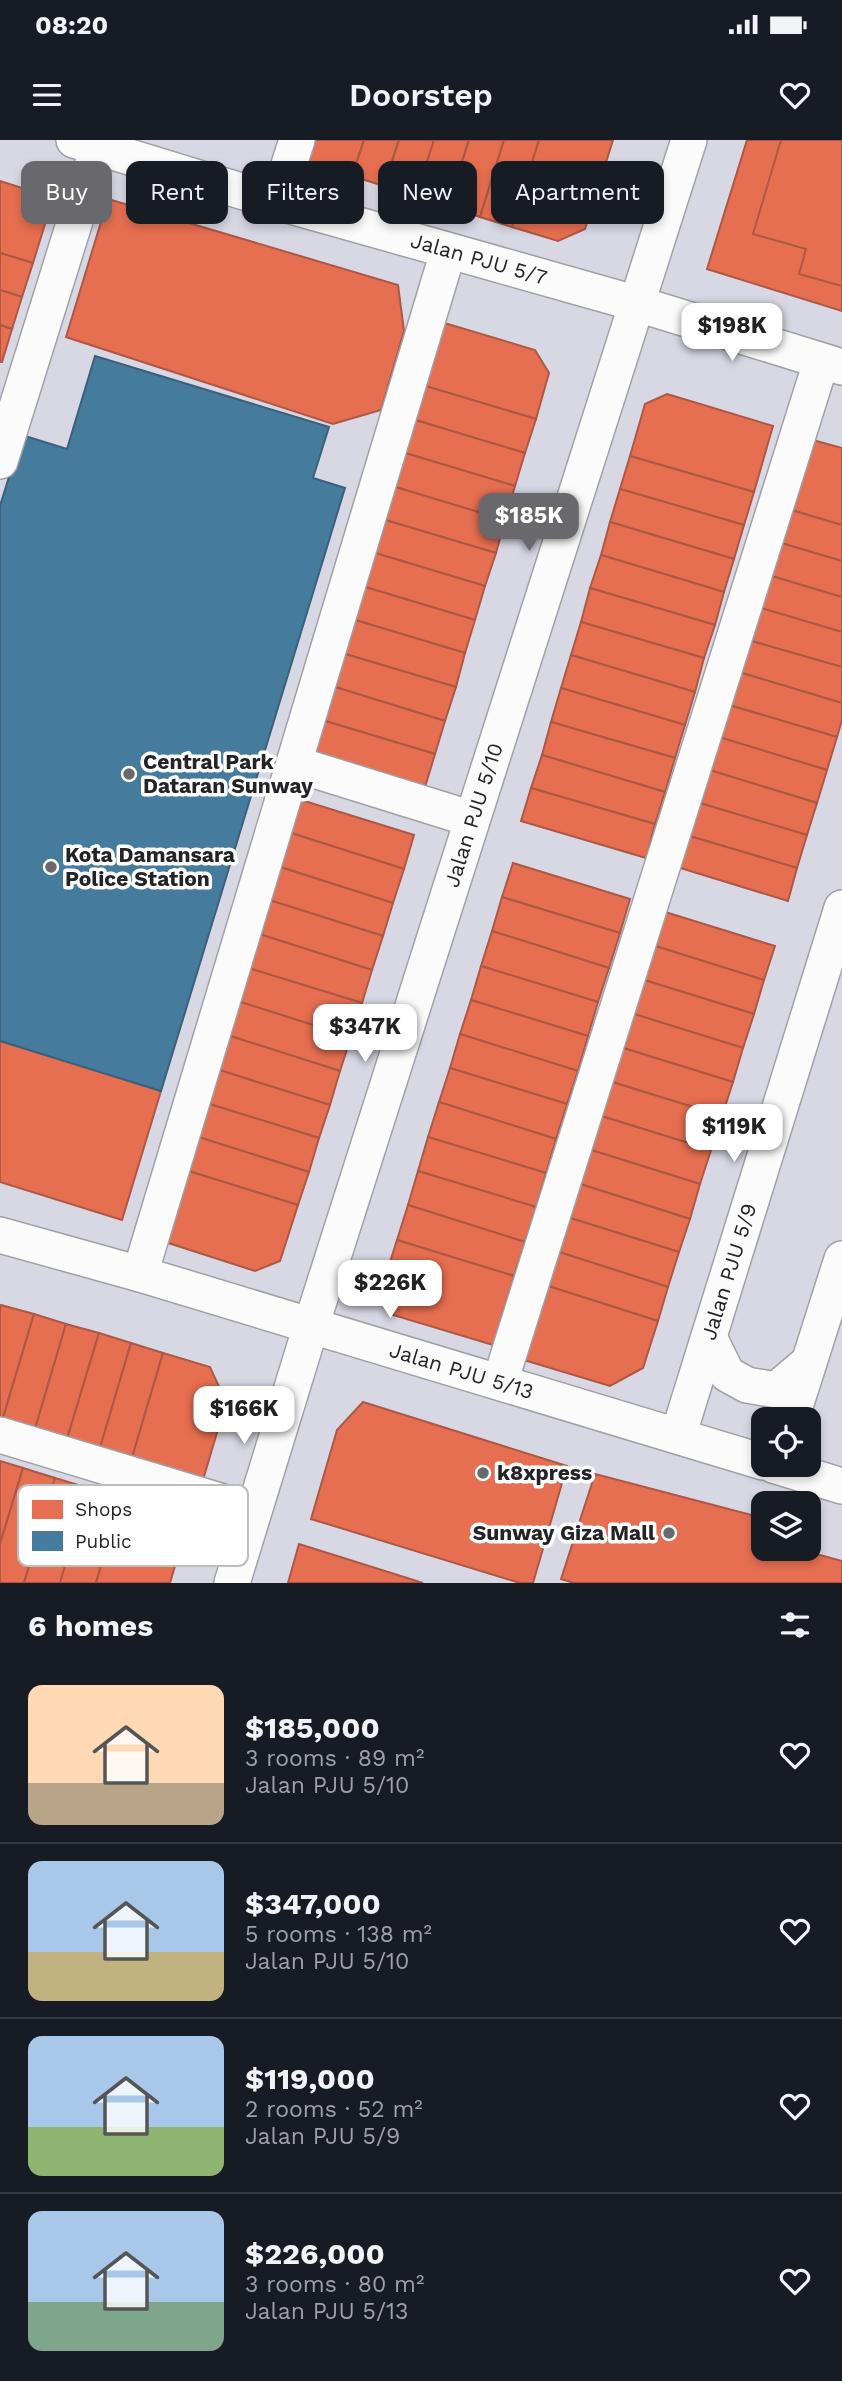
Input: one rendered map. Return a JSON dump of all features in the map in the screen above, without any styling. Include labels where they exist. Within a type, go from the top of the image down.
[{"type":"street","points":[[290,161],[297,140]]},
{"type":"street","name":"Jalan PJU 5/10","points":[[248,1528],[689,140]]},
{"type":"street","points":[[0,461],[86,144]]},
{"type":"street","name":"Jalan PJU 5/7","points":[[86,144],[242,191]]},
{"type":"street","name":"Jalan PJU 5/7","points":[[353,224],[638,304],[832,365]]},
{"type":"street","points":[[140,1274],[449,252]]},
{"type":"street","points":[[499,1382],[832,365]]},
{"type":"street","points":[[295,764],[472,819]]},
{"type":"street","name":"Jalan PJU 5/9","points":[[678,1436],[842,908]]},
{"type":"street","name":"Jalan PJU 5/13","points":[[0,1235],[140,1274],[751,1458]]},
{"type":"street","points":[[795,1407],[842,1259]]},
{"type":"street","points":[[709,1337],[727,1374],[747,1385],[776,1390],[809,1362]]},
{"type":"street","points":[[0,1435],[166,1485]]},
{"type":"street","points":[[813,1477],[842,1486]]},
{"type":"street","points":[[248,1509],[253,1511]]},
{"type":"street","name":"Jalan PJU 5/10","points":[[232,1583],[237,1566]]},
{"type":"shaded area","points":[[0,140],[842,140],[842,1583],[0,1583]]},
{"type":"building: Shops","points":[[310,140],[364,140],[357,161],[303,161]]},
{"type":"building: Shops","points":[[364,140],[399,140],[392,161],[378,161],[378,184],[364,180],[364,161],[357,161]]},
{"type":"building: Shops","points":[[399,140],[434,140],[427,161],[392,161]]},
{"type":"building: Shops","points":[[434,140],[469,140],[462,161],[427,161]]},
{"type":"building: Shops","points":[[469,140],[504,140],[497,161],[491,161],[491,182],[480,217],[477,216],[477,161],[462,161]]},
{"type":"building: Shops","points":[[504,140],[539,140],[532,161],[497,161]]},
{"type":"building: Shops","points":[[539,140],[613,140],[606,161],[532,161]]},
{"type":"building: Shops","points":[[747,140],[842,140],[842,311],[707,269]]},
{"type":"building: Shops","points":[[781,140],[842,140],[842,286],[799,274],[806,249],[753,234]]},
{"type":"building: Shops","points":[[0,181],[21,188],[21,224],[45,224],[33,263],[0,253]]},
{"type":"building: Shops","points":[[491,182],[491,220],[480,217]]},
{"type":"building: Shops","points":[[112,200],[126,204],[126,224],[192,224],[398,285],[404,331],[381,410],[333,424],[66,337],[100,224],[112,224]]},
{"type":"building: Shops","points":[[513,224],[587,224],[585,229],[558,241],[512,227]]},
{"type":"building: Shops","points":[[0,253],[33,263],[22,297],[0,290]]},
{"type":"building: Shops","points":[[0,290],[22,297],[12,329],[0,325]]},
{"type":"building: Shops","points":[[441,322],[535,350],[549,373],[536,419],[422,385]]},
{"type":"building: Shops","points":[[0,325],[12,329],[2,362],[0,362]]},
{"type":"building: Shops","points":[[422,385],[536,419],[525,453],[412,419]]},
{"type":"building: Shops","points":[[667,394],[773,426],[754,492],[630,456],[645,404]]},
{"type":"building: Shops","points":[[412,419],[525,453],[515,486],[402,452]]},
{"type":"building: Shops","points":[[802,437],[842,448],[842,525],[781,507]]},
{"type":"building: Shops","points":[[402,452],[515,486],[505,520],[392,486]]},
{"type":"building: Shops","points":[[630,456],[754,492],[744,525],[620,489]]},
{"type":"building: Shops","points":[[392,486],[505,520],[496,553],[382,519]]},
{"type":"building: Shops","points":[[620,489],[744,525],[734,559],[610,522]]},
{"type":"building: Shops","points":[[781,507],[842,525],[842,561],[771,540]]},
{"type":"building: Shops","points":[[382,519],[496,553],[485,586],[372,552]]},
{"type":"building: Shops","points":[[610,522],[734,559],[724,592],[601,555]]},
{"type":"building: Shops","points":[[771,540],[842,561],[842,597],[761,573]]},
{"type":"building: Shops","points":[[372,552],[485,586],[475,620],[362,586]]},
{"type":"building: Shops","points":[[601,555],[724,592],[715,625],[590,588]]},
{"type":"building: Shops","points":[[761,573],[842,597],[842,632],[751,605]]},
{"type":"building: Shops","points":[[362,586],[475,620],[465,653],[352,619]]},
{"type":"building: Shops","points":[[590,588],[715,625],[704,658],[581,622]]},
{"type":"building: Shops","points":[[751,605],[842,632],[842,667],[741,638]]},
{"type":"building: Shops","points":[[352,619],[465,653],[456,687],[342,653]]},
{"type":"building: Shops","points":[[581,622],[704,658],[695,692],[571,655]]},
{"type":"building: Shops","points":[[741,638],[842,667],[842,703],[732,670]]},
{"type":"building: Shops","points":[[342,653],[456,687],[445,721],[332,686]]},
{"type":"building: Shops","points":[[571,655],[695,692],[685,725],[561,688]]},
{"type":"building: Shops","points":[[732,670],[842,703],[842,720],[837,737],[722,703]]},
{"type":"building: Shops","points":[[332,686],[445,721],[435,754],[322,720]]},
{"type":"building: Shops","points":[[561,688],[685,725],[675,758],[551,722]]},
{"type":"building: Shops","points":[[722,703],[837,737],[827,770],[712,735]]},
{"type":"building: Shops","points":[[322,720],[435,754],[425,787],[312,753]]},
{"type":"building: Shops","points":[[551,722],[675,758],[665,792],[542,755]]},
{"type":"building: Shops","points":[[712,735],[827,770],[817,803],[703,768]]},
{"type":"building: Shops","points":[[542,755],[665,792],[655,824],[531,788]]},
{"type":"building: Shops","points":[[703,768],[817,803],[807,835],[693,801]]},
{"type":"building: Shops","points":[[531,788],[655,824],[646,858],[521,821]]},
{"type":"building: Shops","points":[[298,799],[414,835],[404,869],[288,832]]},
{"type":"building: Shops","points":[[693,801],[807,835],[797,868],[683,834]]},
{"type":"building: Shops","points":[[288,832],[404,869],[393,903],[277,866]]},
{"type":"building: Shops","points":[[683,834],[797,868],[788,901],[674,866]]},
{"type":"building: Shops","points":[[513,863],[630,899],[620,933],[502,897]]},
{"type":"building: Shops","points":[[277,866],[393,903],[383,936],[266,899]]},
{"type":"building: Shops","points":[[502,897],[620,933],[609,968],[492,931]]},
{"type":"building: Shops","points":[[266,899],[383,936],[372,970],[256,933]]},
{"type":"building: Shops","points":[[662,911],[775,946],[764,980],[652,945]]},
{"type":"building: Shops","points":[[492,931],[609,968],[598,1002],[481,966]]},
{"type":"building: Shops","points":[[256,933],[372,970],[362,1003],[245,967]]},
{"type":"building: Shops","points":[[652,945],[764,980],[754,1014],[641,979]]},
{"type":"building: Shops","points":[[481,966],[598,1002],[588,1036],[471,1000]]},
{"type":"building: Shops","points":[[245,967],[362,1003],[351,1037],[234,1000]]},
{"type":"building: Shops","points":[[641,979],[754,1014],[743,1048],[631,1013]]},
{"type":"building: Shops","points":[[234,1000],[351,1037],[340,1071],[224,1034]]},
{"type":"building: Shops","points":[[471,1000],[588,1036],[578,1071],[460,1034]]},
{"type":"building: Shops","points":[[631,1013],[743,1048],[733,1082],[620,1047]]},
{"type":"building: Shops","points":[[224,1034],[340,1071],[330,1105],[213,1068]]},
{"type":"building: Shops","points":[[460,1034],[578,1071],[567,1104],[450,1068]]},
{"type":"building: Shops","points":[[0,1041],[161,1091],[122,1220],[0,1182]]},
{"type":"building: Shops","points":[[620,1047],[733,1082],[722,1116],[609,1081]]},
{"type":"building: Shops","points":[[213,1068],[330,1105],[319,1138],[203,1102]]},
{"type":"building: Shops","points":[[450,1068],[567,1104],[556,1139],[439,1102]]},
{"type":"building: Shops","points":[[609,1081],[722,1116],[711,1150],[598,1115]]},
{"type":"building: Shops","points":[[203,1102],[319,1138],[309,1172],[192,1135]]},
{"type":"building: Shops","points":[[439,1102],[556,1139],[546,1173],[428,1137]]},
{"type":"building: Shops","points":[[598,1115],[711,1150],[700,1184],[588,1149]]},
{"type":"building: Shops","points":[[192,1135],[309,1172],[298,1205],[182,1169]]},
{"type":"building: Shops","points":[[428,1137],[546,1173],[536,1207],[418,1171]]},
{"type":"building: Shops","points":[[588,1149],[700,1184],[690,1219],[577,1183]]},
{"type":"building: Shops","points":[[182,1169],[298,1205],[280,1261],[255,1271],[159,1240]]},
{"type":"building: Shops","points":[[418,1171],[536,1207],[525,1242],[408,1205]]},
{"type":"building: Shops","points":[[577,1183],[690,1219],[679,1252],[567,1217]]},
{"type":"building: Shops","points":[[408,1205],[525,1242],[514,1276],[397,1240]]},
{"type":"building: Shops","points":[[567,1217],[679,1252],[668,1287],[556,1251]]},
{"type":"building: Shops","points":[[397,1240],[514,1276],[493,1345],[393,1315],[381,1290]]},
{"type":"building: Shops","points":[[556,1251],[668,1287],[658,1321],[545,1285]]},
{"type":"building: Shops","points":[[545,1285],[658,1321],[643,1368],[610,1386],[524,1360]]},
{"type":"building: Shops","points":[[1,1305],[34,1314],[0,1428],[0,1309]]},
{"type":"building: Shops","points":[[34,1314],[66,1324],[32,1439],[0,1428]]},
{"type":"building: Shops","points":[[66,1324],[99,1333],[64,1449],[32,1439]]},
{"type":"building: Shops","points":[[99,1333],[131,1343],[97,1458],[64,1449]]},
{"type":"building: Shops","points":[[131,1343],[163,1353],[129,1468],[97,1458]]},
{"type":"building: Shops","points":[[163,1353],[210,1367],[226,1402],[201,1485],[184,1485],[129,1468]]},
{"type":"building: Shops","points":[[363,1402],[567,1466],[533,1583],[520,1583],[311,1519],[337,1430]]},
{"type":"building: Shops","points":[[0,1461],[23,1468],[0,1544]]},
{"type":"building: Shops","points":[[23,1468],[55,1478],[53,1485],[18,1485],[18,1566],[29,1566],[24,1583],[0,1583],[0,1544]]},
{"type":"building: Shops","name":"Sunway Giza Mall","points":[[595,1474],[751,1515],[751,1561],[821,1561],[821,1555],[842,1561],[842,1583],[574,1583],[561,1579]]},
{"type":"building: Shops","points":[[55,1478],[78,1485],[53,1485]]},
{"type":"building: Shops","name":"Sunway Giza Mall","points":[[299,1544],[423,1583],[288,1583]]},
{"type":"building: Shops","points":[[29,1566],[65,1566],[60,1583],[24,1583]]},
{"type":"building: Shops","points":[[65,1566],[101,1566],[96,1583],[60,1583]]},
{"type":"building: Shops","points":[[101,1566],[175,1566],[170,1583],[96,1583]]},
{"type":"building: Public","name":"Central Park Dataran Sunway","points":[[95,356],[329,427],[313,478],[345,488],[161,1091],[0,1041],[0,506],[22,435],[67,449]]},
{"type":"place","name":"Central Park Dataran Sunway","points":[[129,774]]},
{"type":"place","name":"Kota Damansara Police Station","points":[[51,867]]},
{"type":"place","name":"k8xpress","points":[[483,1473]]},
{"type":"place","name":"Sunway Giza Mall","points":[[669,1533]]}]
